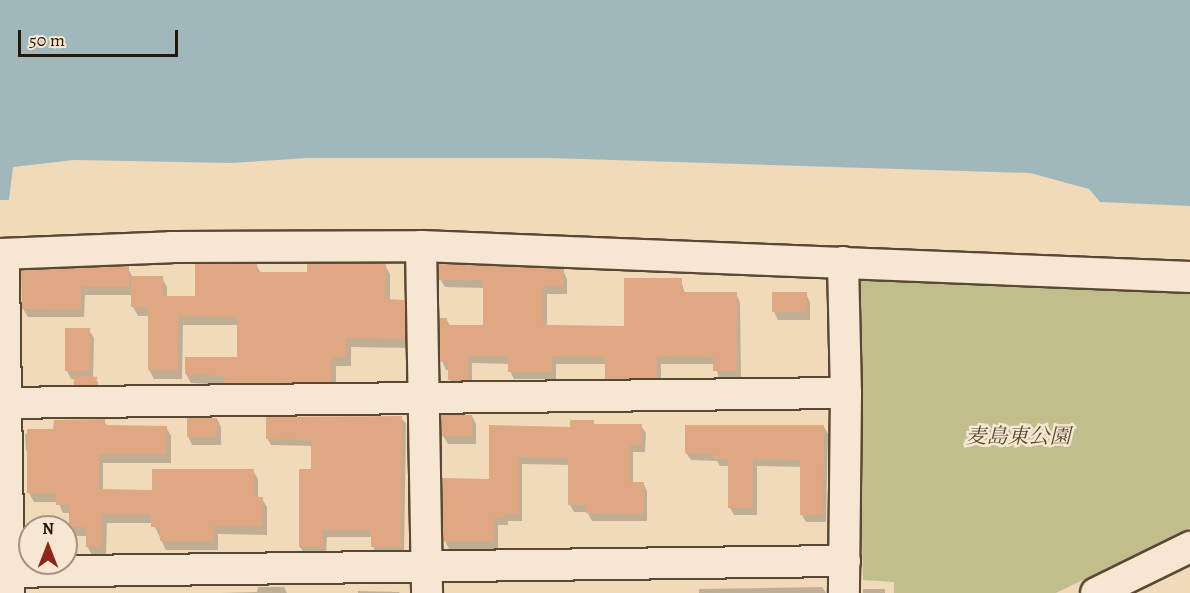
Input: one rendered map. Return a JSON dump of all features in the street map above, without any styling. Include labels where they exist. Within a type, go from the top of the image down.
[{"type":"street","points":[[0,254],[171,246],[421,246],[1190,277]]},
{"type":"street","points":[[421,246],[427,579]]},
{"type":"street","points":[[843,262],[846,393],[844,593]]},
{"type":"street","points":[[0,271],[4,271],[3,403],[6,579],[427,579],[845,561]]},
{"type":"street","points":[[3,403],[846,393]]},
{"type":"street","points":[[1096,593],[1190,547]]},
{"type":"green space","name":"麦島東公園","points":[[856,274],[1190,283],[1190,528],[1056,593],[894,593],[894,582],[863,580]]},
{"type":"water","points":[[0,0],[1190,0],[1190,206],[1100,202],[1089,189],[1030,173],[549,158],[308,158],[231,163],[74,160],[13,167],[9,200],[0,200]]},
{"type":"building","points":[[386,263],[386,299],[405,300],[405,339],[347,338],[346,357],[331,357],[331,382],[224,383],[224,376],[185,374],[185,357],[237,357],[237,317],[178,316],[178,370],[148,370],[148,307],[131,307],[131,276],[163,276],[163,296],[195,296],[195,264],[257,264],[257,272],[307,272],[307,264]]},
{"type":"building","points":[[439,264],[564,269],[564,286],[543,286],[543,324],[549,325],[624,326],[624,278],[682,278],[682,292],[737,292],[737,371],[713,371],[713,357],[657,356],[657,378],[605,379],[605,357],[552,356],[552,372],[508,372],[508,356],[468,356],[468,380],[448,380],[448,362],[440,362],[440,318],[447,318],[447,325],[483,325],[483,280],[439,280]]},
{"type":"building","points":[[129,266],[129,287],[81,287],[81,310],[22,309],[21,270]]},
{"type":"building","points":[[772,292],[807,292],[807,312],[772,312]]},
{"type":"building","points":[[65,328],[90,328],[90,371],[65,371]]},
{"type":"building","points":[[74,376],[97,377],[97,386],[74,385]]},
{"type":"building","points":[[441,415],[472,415],[472,436],[441,436]]},
{"type":"building","points":[[402,416],[401,547],[371,547],[371,530],[323,530],[323,547],[299,547],[299,469],[311,469],[311,440],[266,439],[266,417]]},
{"type":"building","points":[[187,418],[217,418],[217,437],[187,437]]},
{"type":"building","points":[[105,419],[105,425],[167,426],[166,454],[99,454],[99,489],[152,490],[152,469],[254,469],[254,497],[263,497],[262,526],[214,526],[214,541],[160,541],[160,527],[151,527],[151,514],[102,514],[102,547],[86,547],[86,527],[78,527],[78,515],[69,515],[69,505],[56,505],[56,493],[27,493],[27,429],[53,429],[54,420]]},
{"type":"building","points":[[570,420],[594,420],[594,424],[642,424],[642,445],[630,445],[630,482],[644,482],[644,514],[586,513],[586,505],[568,505],[568,458],[519,457],[519,514],[504,514],[504,518],[494,518],[494,541],[443,541],[442,478],[489,479],[489,425],[570,427]]},
{"type":"building","points":[[685,425],[824,425],[823,515],[800,515],[800,460],[753,459],[753,508],[728,508],[728,459],[714,459],[714,454],[685,453]]}]
